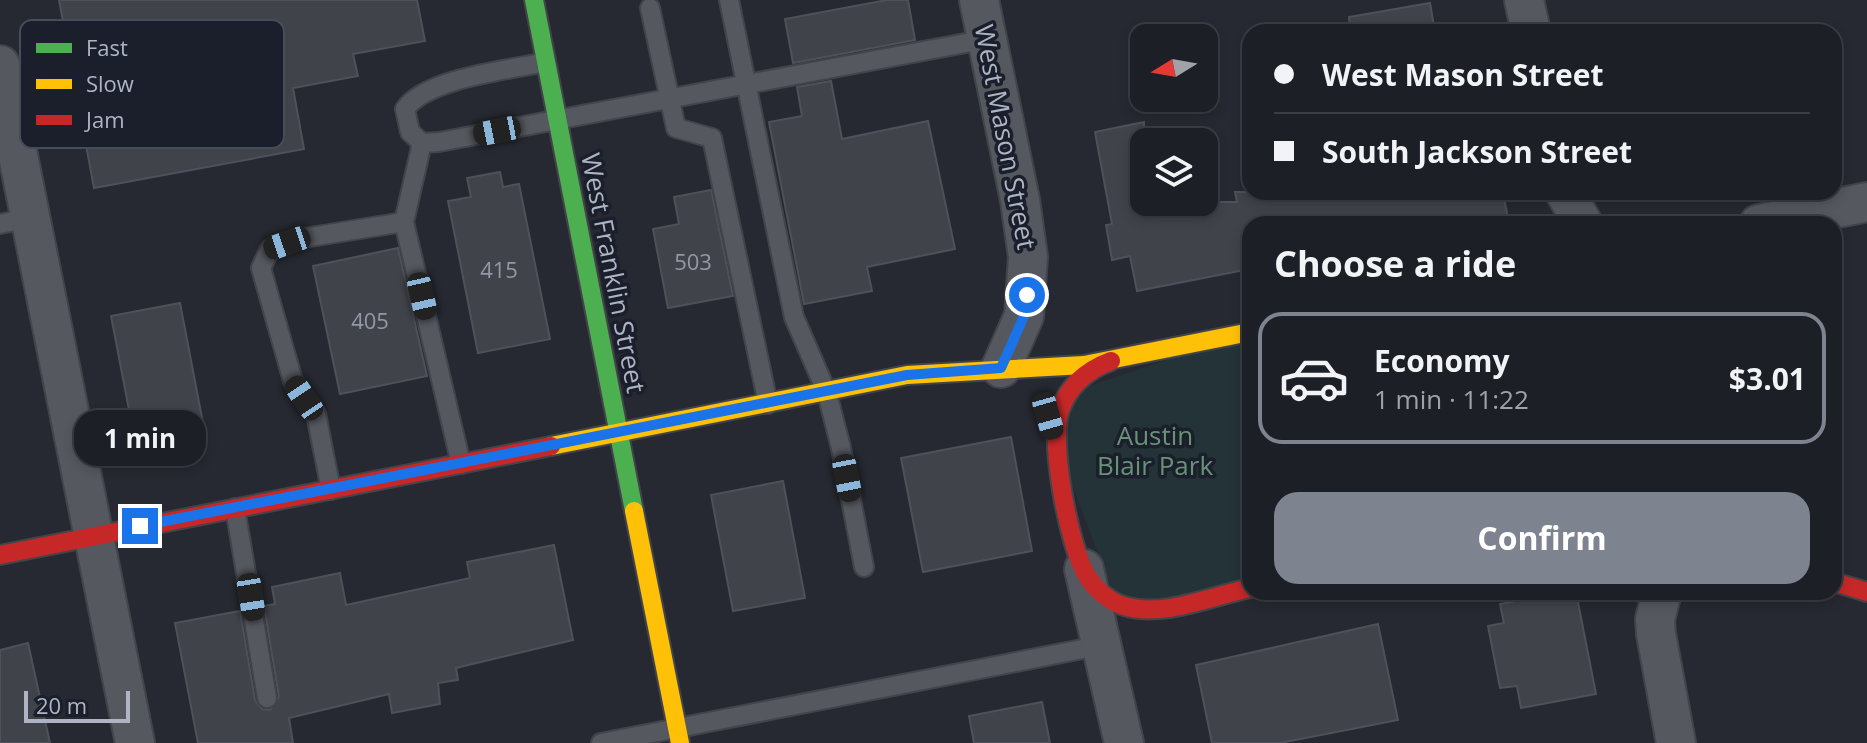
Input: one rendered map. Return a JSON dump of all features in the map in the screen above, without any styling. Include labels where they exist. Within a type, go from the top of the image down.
[{"type":"street","name":"West Franklin Street","points":[[534,0],[679,735]]},
{"type":"street","name":"West Mason Street","points":[[979,0],[1028,257],[1024,316],[1013,376]]},
{"type":"street","points":[[1524,0],[1529,24]]},
{"type":"street","points":[[0,65],[15,221],[93,535],[135,743]]},
{"type":"street","points":[[1798,216],[1867,202]]},
{"type":"street","points":[[0,555],[920,373],[1013,376],[1242,334]]},
{"type":"street","points":[[1055,440],[1057,419],[1068,393],[1088,369],[1111,360]]},
{"type":"street","points":[[1041,403],[1055,440],[1124,743]]},
{"type":"street","points":[[1084,569],[1095,586],[1117,603],[1145,609]]},
{"type":"street","points":[[1842,584],[1867,592]]},
{"type":"street","points":[[1105,656],[1136,613],[1242,590]]},
{"type":"street","points":[[1661,600],[1656,634],[1676,743]]},
{"type":"lane","points":[[729,0],[794,317],[827,393],[864,567]]},
{"type":"lane","points":[[650,8],[676,128],[712,138],[768,404]]},
{"type":"lane","points":[[422,143],[669,100],[987,39]]},
{"type":"lane","points":[[422,143],[410,132],[405,109],[412,99],[433,88],[546,62]]},
{"type":"lane","points":[[422,143],[404,222],[461,464]]},
{"type":"lane","points":[[331,490],[316,414],[293,381],[261,268],[270,249],[304,238],[404,222]]},
{"type":"lane","points":[[235,508],[267,698]]},
{"type":"lane","points":[[601,743],[679,735],[1105,656]]},
{"type":"green space","name":"Austin Blair Park","points":[[1242,335],[1242,589],[1117,603],[1055,440],[1068,393]]},
{"type":"building","points":[[59,0],[417,0],[425,41],[353,54],[358,76],[293,88],[304,149],[94,188],[87,148],[284,148],[284,20],[63,20]]},
{"type":"building","points":[[887,0],[908,0],[915,40],[793,63],[785,19]]},
{"type":"building","points":[[1430,3],[1434,24],[1349,24],[1349,17]]},
{"type":"building","points":[[831,81],[842,139],[928,121],[955,249],[867,267],[872,291],[804,304],[769,122],[802,116],[797,87]]},
{"type":"building","points":[[1144,122],[1144,128],[1130,128],[1130,216],[1218,216],[1218,202],[1237,202],[1235,192],[1242,192],[1242,200],[1504,200],[1508,216],[1242,216],[1242,271],[1137,291],[1130,256],[1112,260],[1106,225],[1112,224],[1095,132]]},
{"type":"building","points":[[500,172],[503,187],[519,184],[550,339],[478,353],[448,201],[471,197],[467,178]]},
{"type":"building","points":[[711,190],[733,296],[668,308],[653,229],[679,224],[674,197]]},
{"type":"building","points":[[398,248],[427,376],[340,394],[313,266]]},
{"type":"building","points":[[180,303],[203,423],[134,436],[111,316]]},
{"type":"building","points":[[1011,437],[1032,551],[923,572],[901,458]]},
{"type":"building","points":[[783,481],[805,598],[733,611],[711,495]]},
{"type":"building","points":[[554,545],[573,640],[456,668],[458,680],[438,683],[440,704],[392,713],[389,694],[289,718],[293,743],[198,743],[175,623],[240,611],[255,700],[262,709],[270,710],[279,697],[264,606],[275,604],[272,587],[340,573],[346,605],[470,578],[467,562]]},
{"type":"building","points":[[1522,600],[1578,600],[1596,694],[1521,708],[1517,686],[1500,688],[1488,626],[1504,623],[1500,604]]},
{"type":"building","points":[[1378,624],[1398,720],[1280,743],[1212,743],[1196,665]]},
{"type":"building","points":[[28,643],[50,743],[0,743],[0,650]]},
{"type":"building","points":[[1042,702],[1050,743],[974,743],[969,716]]},
{"type":"traffic: fast","points":[[534,0],[634,511]]},
{"type":"traffic: slow","points":[[551,446],[907,375],[1084,365],[1242,334]]},
{"type":"traffic: slow","points":[[634,511],[680,743]]},
{"type":"traffic: jam","points":[[1111,361],[1094,369],[1074,386],[1060,410],[1057,425],[1063,494],[1074,542],[1087,576],[1108,598],[1139,609],[1171,608],[1242,590]]},
{"type":"traffic: jam","points":[[0,555],[551,446]]},
{"type":"traffic: jam","points":[[1842,584],[1867,592]]},
{"type":"route","points":[[140,526],[779,403],[907,375],[1001,368],[1024,316],[1027,295]]}]
